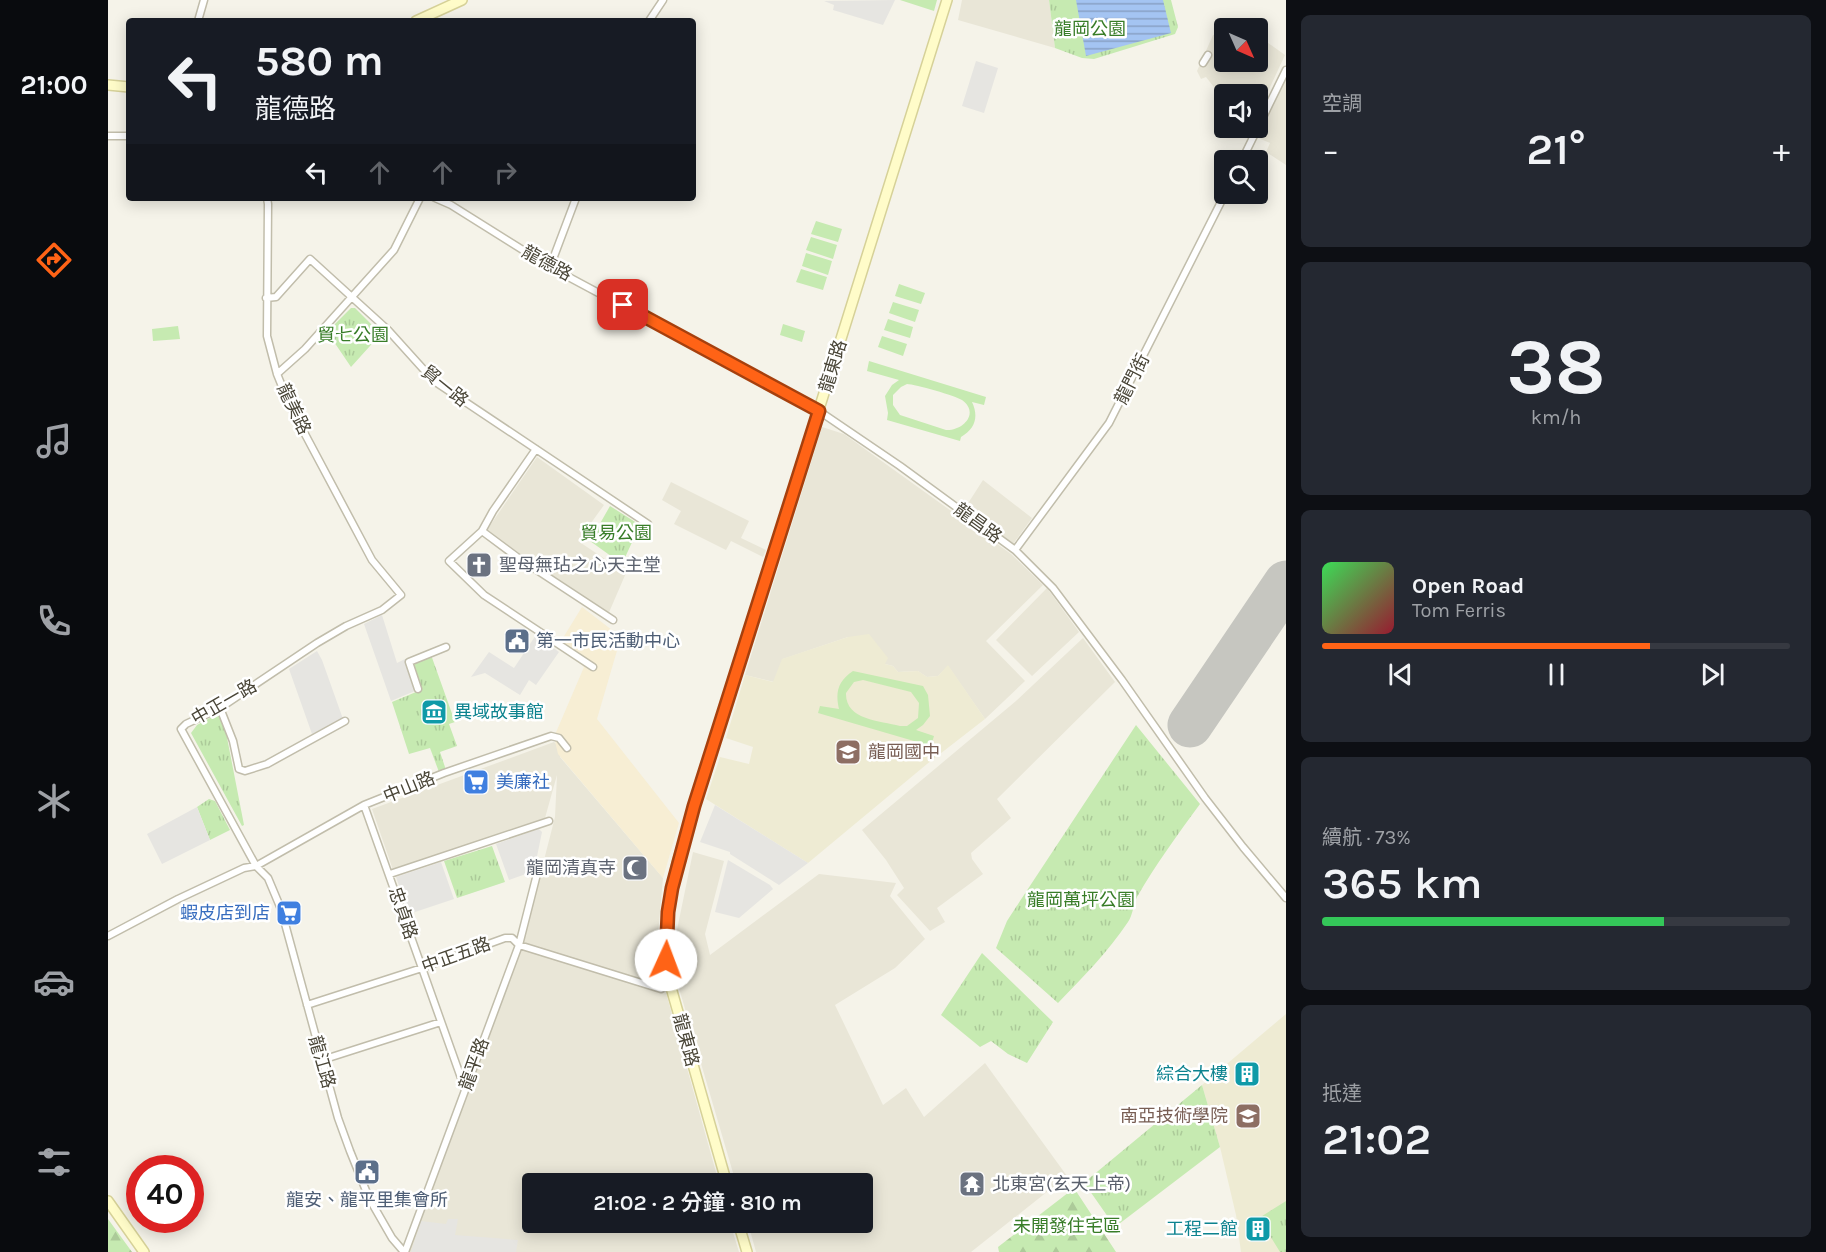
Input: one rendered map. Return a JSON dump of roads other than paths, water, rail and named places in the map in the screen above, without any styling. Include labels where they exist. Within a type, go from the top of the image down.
[{"type":"street","points":[[199,18],[204,0]]},
{"type":"street","points":[[423,18],[462,0]]},
{"type":"street","points":[[651,18],[663,0]]},
{"type":"street","name":"龍東路","points":[[724,1173],[670,984],[666,960],[668,912],[678,863],[694,806],[947,0]]},
{"type":"street","points":[[1203,63],[1208,55]]},
{"type":"street","points":[[1247,150],[1286,70]]},
{"type":"street","points":[[108,85],[126,87]]},
{"type":"street","points":[[108,136],[126,136]]},
{"type":"street","name":"龍美路","points":[[268,201],[267,336],[277,374],[290,406],[372,560],[401,595]]},
{"type":"street","points":[[277,374],[305,349],[394,250],[418,201]]},
{"type":"street","name":"龍德路","points":[[442,201],[455,207],[550,267],[819,411]]},
{"type":"street","points":[[550,267],[575,201]]},
{"type":"street","name":"龍門街","points":[[1015,550],[1109,423],[1220,204]]},
{"type":"street","name":"貿一路","points":[[266,298],[276,297],[310,259],[388,330],[434,381],[648,524]]},
{"type":"street","name":"龍昌路","points":[[819,411],[1015,550],[1049,584],[1243,847],[1286,898]]},
{"type":"street","points":[[536,449],[493,511],[482,531],[449,561],[484,595],[593,667]]},
{"type":"street","points":[[482,531],[517,557],[613,620]]},
{"type":"street","name":"中正一路","points":[[256,866],[181,729],[186,724],[220,708],[317,643],[346,626],[382,610],[401,595]]},
{"type":"street","points":[[418,689],[409,662],[447,647]]},
{"type":"street","points":[[220,708],[233,741],[239,769],[245,771],[267,764],[345,721]]},
{"type":"street","name":"中山路","points":[[108,936],[178,899],[244,868],[256,866],[364,805],[550,735],[559,738],[567,748]]},
{"type":"street","name":"忠貞路","points":[[364,805],[465,1090]]},
{"type":"street","points":[[390,874],[549,822]]},
{"type":"street","name":"龍江路","points":[[256,866],[268,878],[281,909],[338,1118],[369,1198],[392,1238],[405,1252]]},
{"type":"street","name":"龍平路","points":[[405,1252],[519,945],[537,874]]},
{"type":"street","name":"中正五路","points":[[307,1005],[422,968],[505,938],[512,938],[519,945],[661,989],[670,984]]},
{"type":"street","points":[[322,1060],[441,1022]]},
{"type":"street","points":[[108,1201],[144,1252]]},
{"type":"street","points":[[741,1233],[747,1252]]},
{"type":"water","name":"龍岡公園","points":[[1076,0],[1163,0],[1171,33],[1086,56]]},
{"type":"place","name":"聖母無玷之心天主堂","points":[[479,565]]},
{"type":"place","name":"第一市民活動中心","points":[[517,641]]},
{"type":"place","name":"異域故事館","points":[[434,712]]},
{"type":"place","name":"龍岡國中","points":[[848,752]]},
{"type":"place","name":"美廉社","points":[[476,782]]},
{"type":"place","name":"龍岡清真寺","points":[[635,868]]},
{"type":"place","name":"蝦皮店到店","points":[[289,913]]},
{"type":"place","name":"綜合大樓","points":[[1247,1074]]},
{"type":"place","name":"南亞技術學院","points":[[1248,1116]]},
{"type":"place","name":"龍安、龍平里集會所","points":[[367,1172]]},
{"type":"place","name":"北東宮(玄天上帝)","points":[[972,1184]]},
{"type":"place","name":"工程二館","points":[[1258,1229]]},
{"type":"park label","name":"貿七公園","points":[[353,335]]},
{"type":"park label","name":"貿易公園","points":[[616,533]]},
{"type":"park label","name":"龍岡萬坪公園","points":[[1081,900]]},
{"type":"park label","name":"未開發住宅區","points":[[1067,1226]]}]
